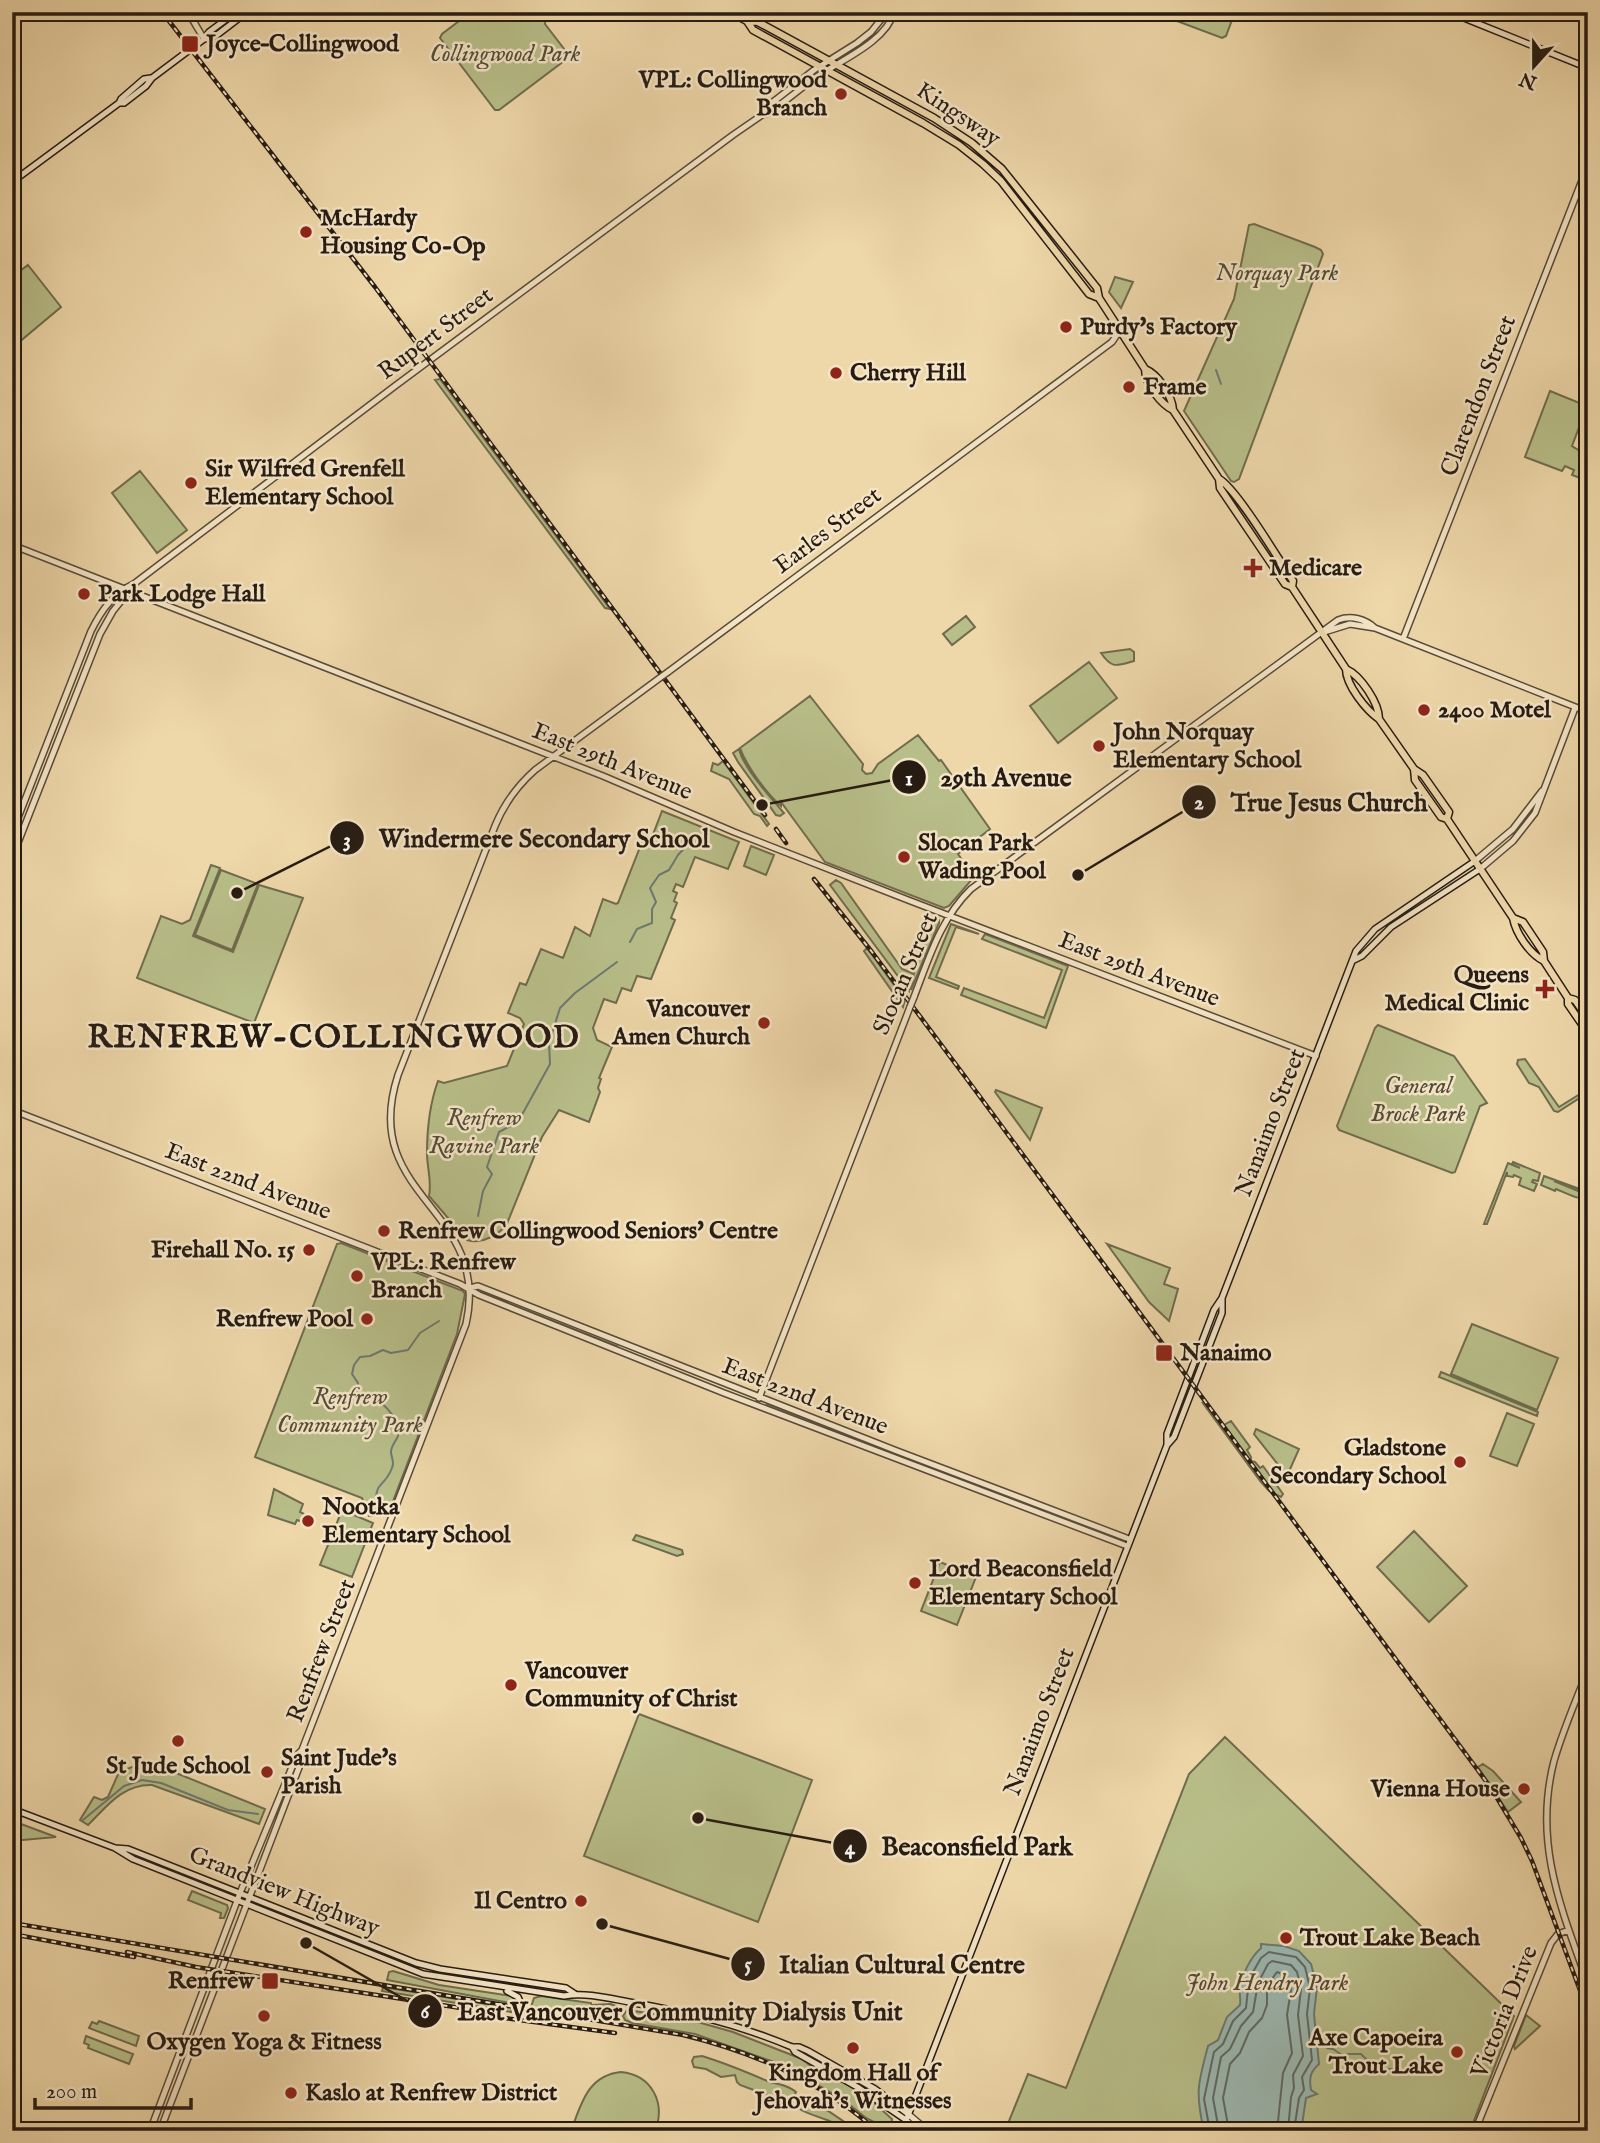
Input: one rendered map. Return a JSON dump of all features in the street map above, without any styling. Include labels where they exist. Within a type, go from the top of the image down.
[{"type":"main road","name":"Kingsway","points":[[730,12],[747,21],[758,22],[830,60],[954,131],[989,157],[1019,190],[1097,288],[1099,298],[1145,369],[1154,373],[1172,402],[1174,410],[1219,479],[1220,488],[1285,584],[1292,587],[1346,670],[1355,673],[1379,711],[1379,719],[1449,813],[1447,820],[1513,918],[1523,922],[1543,951],[1544,961],[1588,1033]]},
{"type":"main road","name":"Kingsway","points":[[747,21],[753,30],[960,145],[1001,181],[1089,294],[1099,298]]},
{"type":"main road","name":"Kingsway","points":[[1568,998],[1575,1000],[1588,1018]]},
{"type":"street","points":[[188,12],[204,40]]},
{"type":"street","points":[[12,182],[119,103],[144,79],[152,78],[204,40],[209,32],[236,12]]},
{"type":"street","points":[[204,40],[213,38],[247,12]]},
{"type":"street","name":"Rupert Street","points":[[762,115],[764,109],[820,66],[871,32],[887,12]]},
{"type":"street","name":"Rupert Street","points":[[12,833],[91,631],[105,606],[395,386],[762,115],[769,113],[878,35],[888,25],[894,12]]},
{"type":"street","points":[[1449,12],[1588,68]]},
{"type":"street","name":"Clarendon Street","points":[[1403,639],[1587,163]]},
{"type":"street","name":"Earles Street","points":[[470,1288],[459,1246],[446,1225],[406,1175],[396,1156],[390,1131],[391,1101],[398,1075],[496,822],[507,801],[519,786],[553,757],[1112,341],[1120,330]]},
{"type":"street","name":"East 29th Avenue","points":[[12,545],[553,757],[734,832],[1316,1056]]},
{"type":"street","points":[[12,858],[100,634],[125,590]]},
{"type":"street","name":"Slocan Street","points":[[758,1401],[914,997],[948,915],[959,901],[979,883],[1333,623],[1348,617],[1371,624],[1375,628]]},
{"type":"street","name":"Slocan Street","points":[[1321,633],[1350,624],[1375,628]]},
{"type":"street","points":[[1375,628],[1588,712]]},
{"type":"street","name":"Nanaimo Street","points":[[1354,960],[1391,928],[1500,855],[1522,831],[1539,806],[1542,791],[1576,708]]},
{"type":"street","name":"Nanaimo Street","points":[[902,2130],[1167,1445],[1167,1434],[1182,1393],[1214,1310],[1223,1298],[1356,951],[1375,929],[1475,861],[1513,829],[1542,791]]},
{"type":"street","name":"East 22nd Avenue","points":[[12,1110],[470,1288],[479,1296],[1129,1539]]},
{"type":"street","name":"Renfrew Street","points":[[150,2131],[240,1893],[297,1755],[302,1750],[459,1346],[468,1314],[470,1288]]},
{"type":"street","name":"East 22nd Avenue","points":[[758,1401],[1127,1546]]},
{"type":"street","name":"Victoria Drive","points":[[1475,2131],[1551,1943],[1558,1934],[1569,1930],[1548,1858],[1548,1797],[1560,1741],[1588,1670]]},
{"type":"street","name":"Renfrew Street","points":[[160,2131],[303,1757],[302,1750]]},
{"type":"street","name":"Grandview Highway","points":[[12,1809],[115,1848],[133,1859],[423,1974],[564,1996],[575,1994]]},
{"type":"street","name":"Grandview Highway","points":[[115,1848],[128,1849],[416,1963],[566,1988],[575,1994]]},
{"type":"street","points":[[1569,1930],[1588,1984]]},
{"type":"street","points":[[490,1986],[515,1994],[522,2006]]},
{"type":"street","points":[[575,1994],[702,2015],[758,2033],[792,2047],[795,2052],[928,2131]]},
{"type":"street","points":[[907,2117],[918,2131]]},
{"type":"green space","name":"Collingwood Park","points":[[471,12],[544,12],[545,24],[568,54],[568,58],[499,110],[495,110],[440,38]]},
{"type":"green space","points":[[1153,12],[1235,12],[1226,36],[1222,38]]},
{"type":"green space","name":"Norquay Park","points":[[1254,224],[1315,247],[1323,254],[1239,479],[1234,482],[1184,411],[1234,299],[1249,225]]},
{"type":"green space","points":[[28,265],[61,307],[12,348],[12,277]]},
{"type":"green space","points":[[1115,277],[1133,282],[1121,308],[1109,292]]},
{"type":"green space","points":[[440,379],[610,609],[605,608],[435,380]]},
{"type":"green space","points":[[1550,391],[1587,406],[1572,446],[1588,456],[1588,481],[1572,475],[1574,470],[1565,466],[1562,471],[1525,457]]},
{"type":"green space","points":[[140,471],[187,530],[157,553],[112,493]]},
{"type":"green space","points":[[966,616],[975,627],[952,645],[943,634]]},
{"type":"green space","points":[[1130,649],[1134,652],[1134,661],[1119,665],[1108,662],[1101,653]]},
{"type":"green space","points":[[1089,662],[1117,698],[1058,743],[1030,706]]},
{"type":"green space","points":[[810,696],[863,764],[862,770],[866,774],[872,773],[878,764],[918,735],[939,761],[941,760],[990,829],[958,854],[974,877],[949,906],[944,908],[825,862],[781,802],[781,806],[752,770],[740,748]]},
{"type":"green space","points":[[739,749],[751,773],[784,813],[780,816],[776,815],[738,762],[733,753]]},
{"type":"green space","points":[[723,761],[769,824],[767,826],[760,816],[754,814],[729,779],[711,771],[713,763],[718,765]]},
{"type":"green space","name":"Renfrew Ravine Park","points":[[662,811],[739,842],[728,869],[695,857],[683,887],[676,884],[673,891],[677,893],[674,901],[677,903],[671,918],[675,920],[651,979],[637,976],[631,991],[622,988],[616,1003],[604,999],[593,1028],[597,1040],[612,1047],[599,1078],[600,1092],[589,1122],[559,1110],[542,1137],[506,1226],[488,1238],[467,1240],[429,1196],[428,1135],[431,1107],[438,1081],[444,1083],[507,1066],[524,1024],[520,1018],[508,1013],[520,983],[526,985],[541,949],[563,958],[575,927],[590,936],[603,899],[618,903],[644,837],[652,837]]},
{"type":"green space","points":[[751,846],[774,855],[766,875],[744,866]]},
{"type":"green space","points":[[211,865],[220,868],[193,936],[233,952],[259,885],[303,898],[254,1023],[137,978],[161,916],[182,924],[190,920]]},
{"type":"green space","points":[[221,870],[258,884],[232,950],[195,935]]},
{"type":"green space","points":[[836,880],[841,883],[902,969],[912,973],[909,991],[830,885]]},
{"type":"green space","points":[[934,919],[939,920],[939,923],[911,990],[914,972]]},
{"type":"green space","points":[[951,924],[979,934],[956,927],[936,977],[959,986],[958,989],[929,978]]},
{"type":"green space","points":[[985,934],[1068,966],[1046,1028],[961,995],[964,988],[1044,1018],[1062,970],[982,939]]},
{"type":"green space","points":[[867,948],[905,1000],[903,1007],[864,951]]},
{"type":"green space","name":"General Brock Park","points":[[1378,1025],[1454,1056],[1487,1103],[1480,1106],[1455,1172],[1339,1130],[1337,1126]]},
{"type":"green space","points":[[1525,1059],[1559,1107],[1580,1094],[1581,1097],[1558,1112],[1554,1111],[1539,1087],[1529,1083],[1517,1064],[1518,1060]]},
{"type":"green space","points":[[996,1090],[1042,1108],[1030,1140],[995,1092]]},
{"type":"green space","points":[[1513,1162],[1540,1173],[1538,1181],[1532,1182],[1537,1184],[1534,1191],[1519,1185],[1521,1178],[1507,1176],[1507,1172],[1487,1224],[1484,1224],[1508,1163],[1520,1168],[1512,1164]]},
{"type":"green space","points":[[1544,1176],[1588,1192],[1554,1181],[1588,1195],[1588,1198],[1541,1185]]},
{"type":"green space","name":"Renfrew Community Park","points":[[341,1243],[465,1294],[457,1334],[390,1509],[386,1508],[382,1515],[369,1516],[362,1498],[255,1457],[337,1244]]},
{"type":"green space","points":[[1107,1244],[1170,1268],[1164,1284],[1178,1289],[1169,1321],[1149,1302]]},
{"type":"green space","points":[[480,1292],[617,1346],[615,1347]]},
{"type":"green space","points":[[1472,1324],[1558,1358],[1537,1410],[1451,1374]]},
{"type":"green space","points":[[1441,1372],[1538,1412],[1537,1416],[1439,1377]]},
{"type":"green space","points":[[1202,1402],[1222,1426],[1231,1421],[1250,1447],[1247,1450],[1251,1461],[1260,1468],[1263,1466],[1283,1494],[1281,1497],[1269,1491],[1261,1482]]},
{"type":"green space","points":[[767,1404],[888,1450],[889,1452],[766,1406]]},
{"type":"green space","points":[[1507,1413],[1534,1424],[1517,1466],[1490,1456]]},
{"type":"green space","points":[[1256,1429],[1299,1449],[1287,1476],[1254,1434]]},
{"type":"green space","points":[[274,1489],[303,1504],[300,1512],[306,1515],[303,1522],[297,1520],[295,1524],[268,1515]]},
{"type":"green space","points":[[342,1510],[373,1523],[352,1577],[320,1565]]},
{"type":"green space","points":[[1414,1531],[1467,1586],[1429,1622],[1377,1567]]},
{"type":"green space","points":[[636,1535],[682,1550],[683,1554],[677,1556],[633,1540]]},
{"type":"green space","points":[[940,1562],[976,1577],[957,1625],[921,1611]]},
{"type":"green space","points":[[639,1714],[812,1780],[758,1922],[584,1856]]},
{"type":"green space","name":"John Hendry Park","points":[[1225,1737],[1514,2016],[1470,2131],[1005,2131],[1028,2074],[1066,2088],[1189,1774]]},
{"type":"green space","points":[[139,1758],[265,1809],[259,1824],[152,1785],[124,1792],[88,1825],[80,1820],[94,1797],[102,1800],[108,1797],[119,1772],[135,1766]]},
{"type":"green space","points":[[1483,1764],[1493,1771],[1521,1802],[1508,1812],[1478,1767]]},
{"type":"green space","points":[[21,1824],[56,1837],[12,1841],[12,1837],[17,1837]]},
{"type":"green space","points":[[192,1891],[227,1905],[224,1918],[220,1918],[221,1913],[188,1900]]},
{"type":"green space","points":[[389,1972],[439,1985],[511,1996],[515,1999],[515,2004],[387,1980]]},
{"type":"green space","points":[[383,1987],[512,2008],[511,2012],[382,1991]]},
{"type":"green space","points":[[541,1996],[591,2005],[616,2006],[612,2019],[594,2014],[592,2009],[593,2017],[531,2007],[534,1998]]},
{"type":"green space","points":[[627,2010],[687,2019],[733,2032],[802,2059],[816,2070],[826,2072],[864,2094],[892,2119],[890,2130],[880,2130],[874,2122],[845,2101],[788,2067],[695,2034],[632,2023],[623,2016]]},
{"type":"green space","points":[[1526,2015],[1540,2026],[1515,2049],[1514,2046]]},
{"type":"green space","points":[[99,2021],[139,2036],[136,2046],[89,2028],[92,2022],[97,2024]]},
{"type":"green space","points":[[86,2036],[133,2054],[129,2064],[88,2048],[89,2045],[84,2043]]},
{"type":"green space","points":[[702,2056],[796,2092],[792,2101],[786,2102],[740,2085],[735,2075],[721,2077],[706,2069],[694,2067],[694,2057]]},
{"type":"green space","points":[[621,2072],[641,2079],[654,2092],[659,2110],[655,2131],[571,2131],[587,2092],[601,2079]]},
{"type":"green space","points":[[799,2100],[821,2107],[855,2131],[844,2129],[801,2110],[798,2108]]},
{"type":"water","points":[[1261,1944],[1284,1946],[1299,1951],[1311,1964],[1317,1987],[1314,2014],[1319,2064],[1312,2073],[1310,2082],[1311,2090],[1317,2094],[1306,2098],[1302,2125],[1304,2131],[1204,2131],[1199,2107],[1199,2088],[1208,2046],[1218,2040],[1227,2017],[1240,2005],[1243,1977]]},
{"type":"waterway","points":[[274,159],[303,196]]},
{"type":"waterway","points":[[312,206],[325,223]]},
{"type":"waterway","points":[[1216,370],[1221,384]]},
{"type":"waterway","points":[[630,942],[637,929],[652,923],[652,909],[656,902],[650,888],[659,875],[669,870],[690,842]]},
{"type":"waterway","points":[[478,1216],[483,1191],[492,1174],[487,1167],[499,1132],[518,1122],[550,1064],[549,1043],[560,1008],[575,993],[617,962]]},
{"type":"waterway","points":[[377,1512],[376,1494],[393,1466],[391,1450],[398,1436],[398,1427],[391,1413],[381,1403],[357,1392],[358,1383],[352,1374],[354,1365],[360,1357],[383,1350],[391,1353],[408,1350],[420,1333],[439,1321]]},
{"type":"waterway","points":[[83,1820],[124,1786],[142,1780],[161,1783],[228,1810],[258,1814]]},
{"type":"waterway","points":[[1327,2048],[1332,2049]]},
{"type":"waterway","points":[[1333,2049],[1342,2055]]},
{"type":"waterway","points":[[1346,2054],[1361,2054],[1376,2069],[1394,2069]]},
{"type":"railway","points":[[162,12],[375,287],[765,815]]},
{"type":"railway","points":[[776,829],[786,843]]},
{"type":"railway","points":[[814,879],[975,1090],[1491,1788],[1532,1861],[1588,2012]]},
{"type":"railway","points":[[12,1923],[683,2035],[735,2050],[786,2071],[833,2098],[877,2131]]},
{"type":"railway","points":[[12,1934],[134,1957]]},
{"type":"railway","points":[[127,1952],[196,1967],[493,2013]]},
{"type":"railway","points":[[483,2015],[615,2033]]},
{"type":"place","name":"Joyce–Collingwood","points":[[190,44]]},
{"type":"place","name":"VPL: Collingwood Branch","points":[[841,94]]},
{"type":"place","name":"McHardy Housing Co-Op","points":[[306,232]]},
{"type":"place","name":"Purdy's Factory","points":[[1066,327]]},
{"type":"place","name":"Cherry Hill","points":[[836,373]]},
{"type":"place","name":"Frame","points":[[1129,387]]},
{"type":"place","name":"Sir Wilfred Grenfell Elementary School","points":[[191,483]]},
{"type":"place","name":"Medicare","points":[[1253,568]]},
{"type":"place","name":"Park Lodge Hall","points":[[84,594]]},
{"type":"place","name":"2400 Motel","points":[[1424,710]]},
{"type":"place","name":"John Norquay Elementary School","points":[[1099,746]]},
{"type":"place","name":"29th Avenue","points":[[762,805]]},
{"type":"place","name":"Slocan Park Wading Pool","points":[[904,857]]},
{"type":"place","name":"True Jesus Church","points":[[1078,875]]},
{"type":"place","name":"Windermere Secondary School","points":[[237,893]]},
{"type":"place","name":"Queens Medical Clinic","points":[[1545,989]]},
{"type":"place","name":"Vancouver Amen Church","points":[[764,1023]]},
{"type":"place","name":"Renfrew Collingwood Seniors' Centre","points":[[384,1231]]},
{"type":"place","name":"Firehall No. 15","points":[[309,1250]]},
{"type":"place","name":"VPL: Renfrew Branch","points":[[357,1276]]},
{"type":"place","name":"Renfrew Pool","points":[[367,1319]]},
{"type":"place","name":"Nanaimo","points":[[1164,1353]]},
{"type":"place","name":"Gladstone Secondary School","points":[[1460,1462]]},
{"type":"place","name":"Nootka Elementary School","points":[[308,1521]]},
{"type":"place","name":"Lord Beaconsfield Elementary School","points":[[915,1583]]},
{"type":"place","name":"Vancouver Community of Christ","points":[[511,1685]]},
{"type":"place","name":"St Jude School","points":[[178,1741]]},
{"type":"place","name":"Saint Jude's Parish","points":[[267,1772]]},
{"type":"place","name":"Vienna House","points":[[1524,1789]]},
{"type":"place","name":"Beaconsfield Park","points":[[698,1818]]},
{"type":"place","name":"Il Centro","points":[[581,1901]]},
{"type":"place","name":"Italian Cultural Centre","points":[[602,1924]]},
{"type":"place","name":"Trout Lake Beach","points":[[1286,1938]]},
{"type":"place","name":"East Vancouver Community Dialysis Unit","points":[[306,1943]]},
{"type":"place","name":"Renfrew","points":[[270,1981]]},
{"type":"place","name":"Oxygen Yoga & Fitness","points":[[264,2016]]},
{"type":"place","name":"Kingdom Hall of Jehovah's Witnesses","points":[[853,2048]]},
{"type":"place","name":"Axe Capoeira Trout Lake","points":[[1457,2052]]},
{"type":"place","name":"Kaslo at Renfrew District","points":[[291,2093]]},
{"type":"district","name":"RENFREW-COLLINGWOOD","points":[[334,1038]]}]
